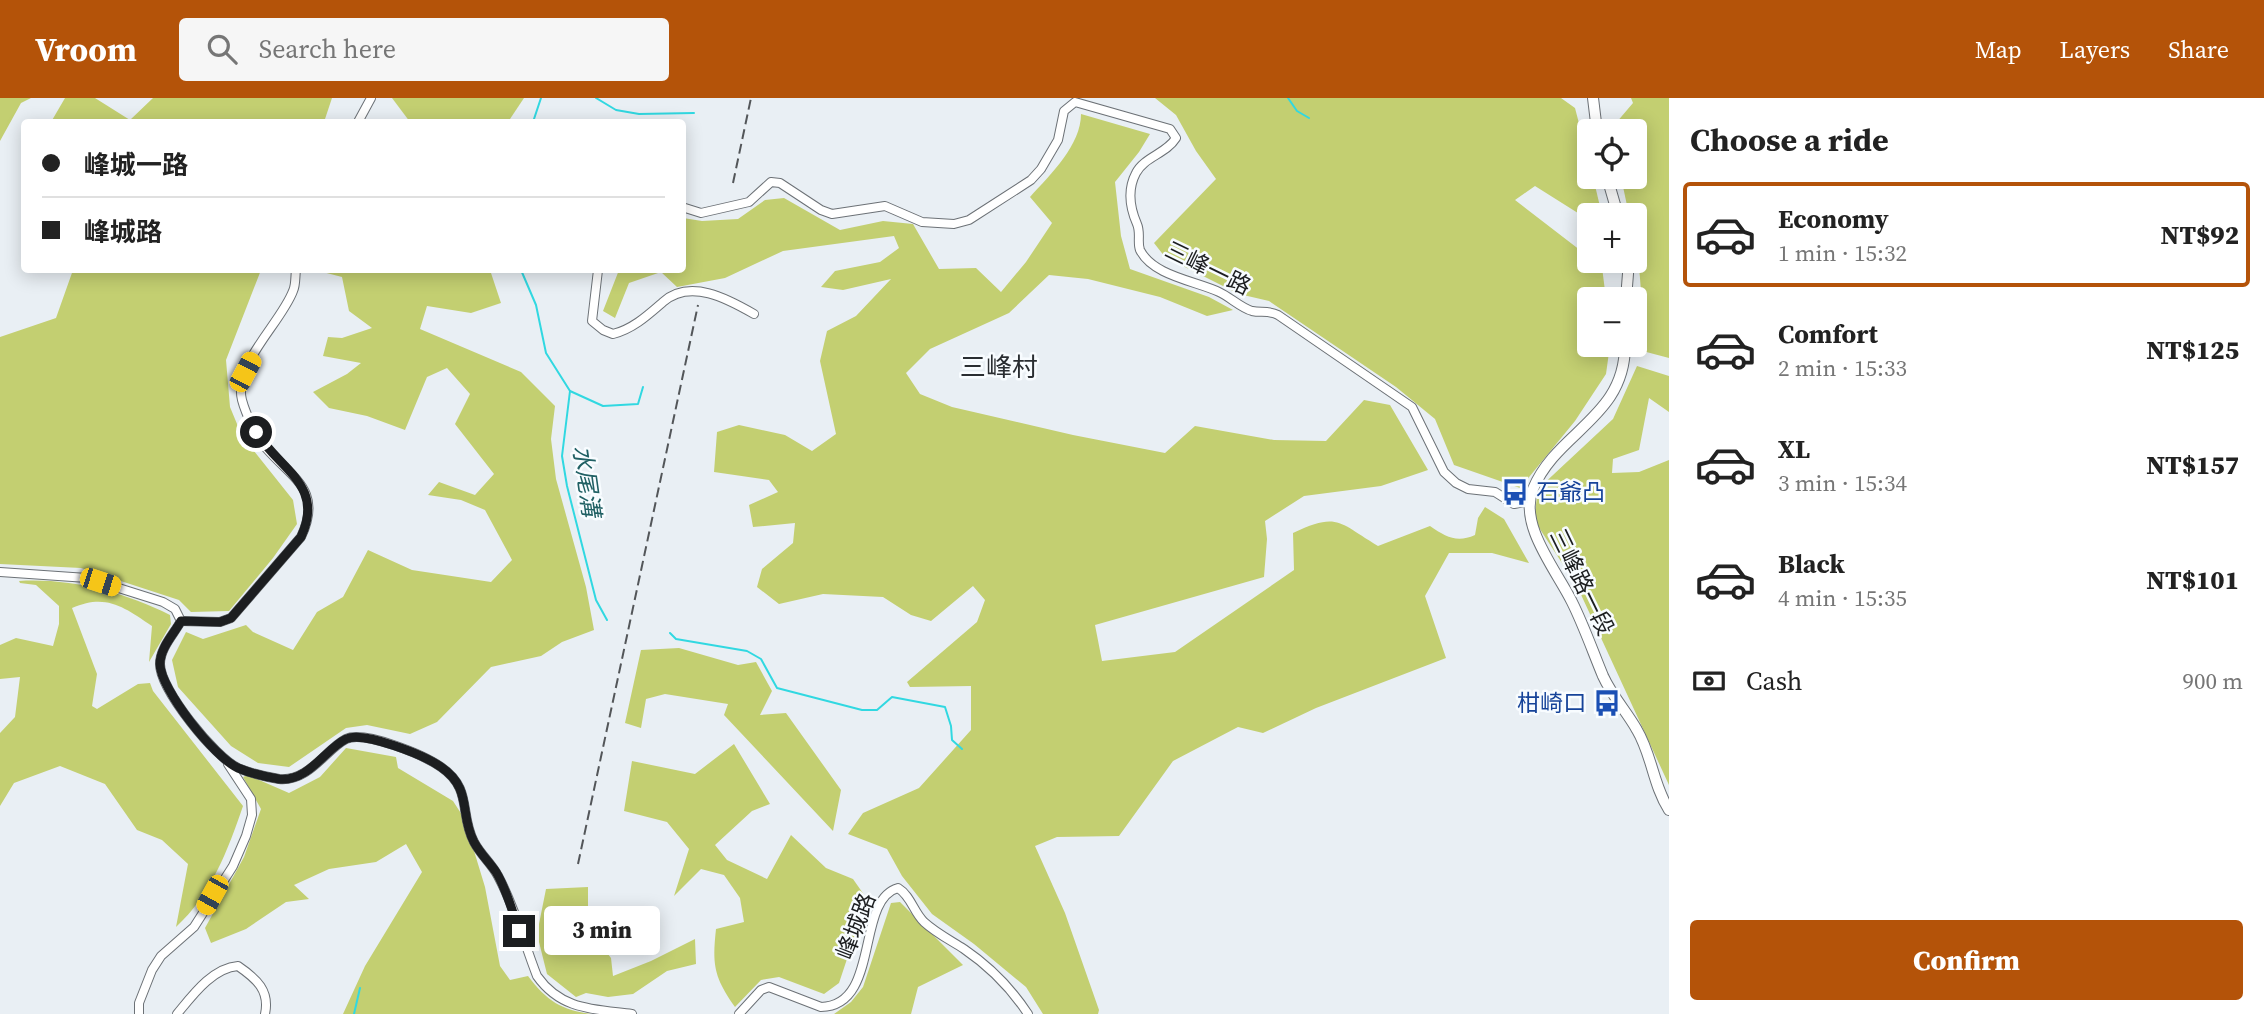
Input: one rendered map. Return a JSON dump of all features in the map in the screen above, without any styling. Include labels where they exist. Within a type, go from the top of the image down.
[{"type":"street","points":[[360,119],[371,98]]},
{"type":"street","points":[[1593,98],[1596,119]]},
{"type":"street","name":"三峰一路","points":[[686,208],[701,213],[749,202],[771,182],[780,183],[821,210],[832,214],[885,206],[922,222],[954,224],[983,214],[1010,192],[1031,180],[1051,156],[1068,105],[1075,102],[1170,129],[1176,138],[1172,144],[1139,168],[1133,181],[1130,206],[1141,233],[1139,246],[1148,260],[1161,270],[1220,292],[1247,309],[1255,312],[1269,310],[1278,314],[1412,407],[1444,472],[1456,482],[1468,489],[1494,492],[1514,503],[1529,502]]},
{"type":"street","points":[[181,621],[220,622],[231,618],[301,537],[306,526],[310,511],[298,477],[265,446],[256,432],[243,401],[241,388],[254,356],[294,290],[296,273]]},
{"type":"street","points":[[598,273],[593,321],[612,334],[641,321],[665,300],[687,291],[725,298],[754,314]]},
{"type":"street","points":[[1529,502],[1533,489],[1549,462],[1614,393],[1622,357]]},
{"type":"street","name":"三峰路一段","points":[[1529,502],[1538,541],[1572,602],[1603,675],[1639,732],[1658,788],[1669,810]]},
{"type":"street","points":[[0,572],[87,578],[163,602],[175,609],[181,621]]},
{"type":"street","points":[[139,1014],[139,1003],[152,970],[161,956],[194,927],[233,866],[252,815],[251,799],[164,681],[160,663],[164,649],[181,621]]},
{"type":"street","points":[[224,759],[238,768],[282,779],[299,775],[324,759],[349,737],[359,736],[418,754],[441,766],[461,788],[472,840],[497,874],[537,976],[546,989],[561,1001],[578,1006],[632,1014]]},
{"type":"street","name":"峰城路","points":[[739,1014],[761,990],[769,987],[821,1007],[839,1003],[850,993],[854,984],[880,904],[885,895],[898,888],[905,893],[922,920],[964,949],[1008,986],[1028,1014]]},
{"type":"street","points":[[177,1014],[203,985],[238,966],[256,980],[265,992],[268,1000],[265,1014]]},
{"type":"green space","points":[[0,98],[31,98],[21,103],[0,141]]},
{"type":"green space","points":[[65,98],[95,98],[128,119],[53,119]]},
{"type":"green space","points":[[153,98],[332,98],[325,119],[131,119]]},
{"type":"green space","points":[[392,98],[524,98],[510,119],[408,119]]},
{"type":"green space","points":[[1155,98],[1561,98],[1575,108],[1578,119],[1577,189],[1596,189],[1599,203],[1577,203],[1577,212],[1535,186],[1515,200],[1577,248],[1577,273],[1603,273],[1604,287],[1577,287],[1577,357],[1608,357],[1606,374],[1575,421],[1520,488],[1454,465],[1435,419],[1396,387],[1269,301],[1239,294],[1165,257],[1154,243],[1216,179],[1196,151],[1176,115]]},
{"type":"green space","points":[[1631,98],[1669,98],[1669,358],[1647,352],[1647,287],[1640,287],[1639,273],[1647,273],[1647,203],[1626,203],[1624,189],[1647,189],[1647,119],[1619,119],[1633,103]]},
{"type":"green space","points":[[1081,114],[1150,134],[1115,182],[1121,236],[1130,269],[1209,297],[1233,310],[1207,316],[1160,297],[1088,279],[1049,275],[1009,313],[930,349],[906,373],[920,394],[952,407],[1165,453],[1195,426],[1274,440],[1326,441],[1364,400],[1390,405],[1428,470],[1381,486],[1304,496],[1265,521],[1267,539],[1264,577],[1095,625],[1102,661],[1175,652],[1294,570],[1293,533],[1320,523],[1345,526],[1378,546],[1430,526],[1447,536],[1463,539],[1475,535],[1478,518],[1485,507],[1504,519],[1529,563],[1492,553],[1449,553],[1425,596],[1446,658],[1316,708],[1263,733],[1238,727],[1173,761],[1119,836],[1057,837],[1035,846],[1065,913],[1099,1010],[1098,1014],[1043,1014],[1026,987],[932,914],[902,876],[887,849],[848,834],[863,813],[919,788],[971,730],[971,686],[910,687],[907,682],[977,622],[985,600],[973,586],[931,621],[911,615],[883,597],[823,594],[779,604],[757,587],[762,569],[793,543],[795,523],[753,527],[749,505],[778,492],[769,480],[714,472],[717,432],[739,425],[785,435],[812,451],[836,434],[820,361],[827,331],[856,316],[891,279],[843,290],[821,287],[835,271],[880,262],[899,248],[894,236],[783,251],[725,278],[677,287],[662,273],[686,273],[686,218],[702,221],[738,219],[765,200],[784,198],[840,230],[883,221],[913,224],[939,269],[976,268],[1001,292],[1026,262],[1052,223],[1030,197],[1070,148],[1080,126]]},
{"type":"green space","points":[[72,273],[260,273],[226,360],[230,407],[242,436],[293,500],[297,524],[229,611],[191,612],[179,600],[81,568],[0,564],[0,337],[56,318]]},
{"type":"green space","points":[[327,273],[491,273],[501,303],[471,313],[427,306],[420,329],[521,372],[555,406],[551,439],[556,479],[586,587],[594,630],[562,642],[541,656],[491,667],[437,722],[410,734],[367,725],[346,728],[289,767],[258,763],[231,746],[178,687],[172,660],[186,632],[203,639],[246,625],[253,632],[293,650],[317,612],[343,597],[368,550],[412,570],[491,582],[512,560],[485,510],[461,500],[428,495],[439,482],[475,495],[494,474],[455,424],[470,394],[447,368],[427,377],[405,430],[367,416],[329,408],[313,392],[347,374],[361,363],[323,356],[328,337],[342,338],[372,328],[349,311],[342,277]]},
{"type":"green space","points":[[618,273],[658,273],[629,283],[615,318],[603,311]]},
{"type":"green space","points":[[1637,366],[1669,376],[1669,412],[1649,398],[1639,450],[1613,459],[1612,473],[1639,472],[1669,460],[1669,785],[1577,586],[1534,520],[1538,489],[1613,419]]},
{"type":"green space","points":[[19,581],[58,582],[97,588],[170,615],[171,624],[149,662],[152,626],[114,604],[95,602],[72,608],[97,674],[92,706],[97,709],[138,684],[150,683],[153,691],[243,806],[209,886],[176,927],[188,864],[162,840],[137,830],[105,784],[60,766],[14,783],[0,806],[0,733],[15,717],[20,677],[0,679],[0,645],[16,638],[53,646],[59,624],[59,606],[36,585]]},
{"type":"green space","points":[[679,648],[738,665],[756,662],[772,691],[760,715],[786,713],[841,790],[833,831],[724,715],[728,704],[665,694],[646,699],[641,728],[625,723],[641,650]]},
{"type":"green space","points":[[734,744],[770,804],[752,811],[715,845],[727,860],[767,879],[791,835],[826,868],[853,879],[867,899],[839,983],[824,994],[779,977],[761,980],[735,1007],[716,970],[715,941],[716,929],[744,922],[740,898],[724,875],[701,869],[674,896],[689,849],[667,822],[624,811],[632,761],[695,774]]},
{"type":"green space","points":[[346,748],[396,757],[398,768],[453,801],[464,818],[485,887],[500,966],[510,980],[528,976],[555,1003],[592,1014],[343,1014],[365,966],[422,872],[406,844],[376,862],[329,869],[294,885],[309,899],[286,902],[246,929],[211,943],[205,928],[244,857],[261,809],[243,777],[248,775],[289,793],[320,777]]},
{"type":"green space","points":[[588,887],[588,928],[611,958],[613,976],[695,939],[696,964],[667,971],[633,994],[608,997],[586,993],[576,997],[547,974],[537,934],[546,889]]},
{"type":"green space","points":[[900,902],[963,965],[918,987],[911,1014],[834,1014],[851,1002],[863,987],[891,903]]},
{"type":"waterway","name":"水尾溝","points":[[534,119],[541,98]]},
{"type":"waterway","points":[[596,98],[616,110],[639,114],[694,113]]},
{"type":"waterway","points":[[1288,98],[1297,111],[1309,118]]},
{"type":"waterway","name":"水尾溝","points":[[522,273],[536,305],[546,353],[570,391],[562,456],[596,600],[607,620]]},
{"type":"waterway","points":[[570,391],[603,406],[638,404],[643,387]]},
{"type":"waterway","name":"水尾溝","points":[[670,633],[676,639],[747,651],[761,659],[777,688],[862,710],[877,710],[892,697],[945,707],[952,740],[962,749]]},
{"type":"waterway","points":[[354,1014],[360,988]]},
{"type":"railway","points":[[733,183],[751,98]]},
{"type":"railway","points":[[578,864],[698,305]]},
{"type":"place","name":"石爺凸","points":[[1515,492]]},
{"type":"place","name":"柑崎口","points":[[1607,703]]},
{"type":"district","name":"三峰村","points":[[999,367]]},
{"type":"route","points":[[256,432],[265,446],[298,477],[307,496],[310,511],[306,526],[301,537],[231,618],[220,622],[181,621],[164,649],[160,663],[164,681],[204,736],[224,759],[238,768],[282,779],[299,775],[315,766],[349,737],[359,736],[418,754],[441,766],[461,788],[472,840],[497,874],[519,931]]}]
